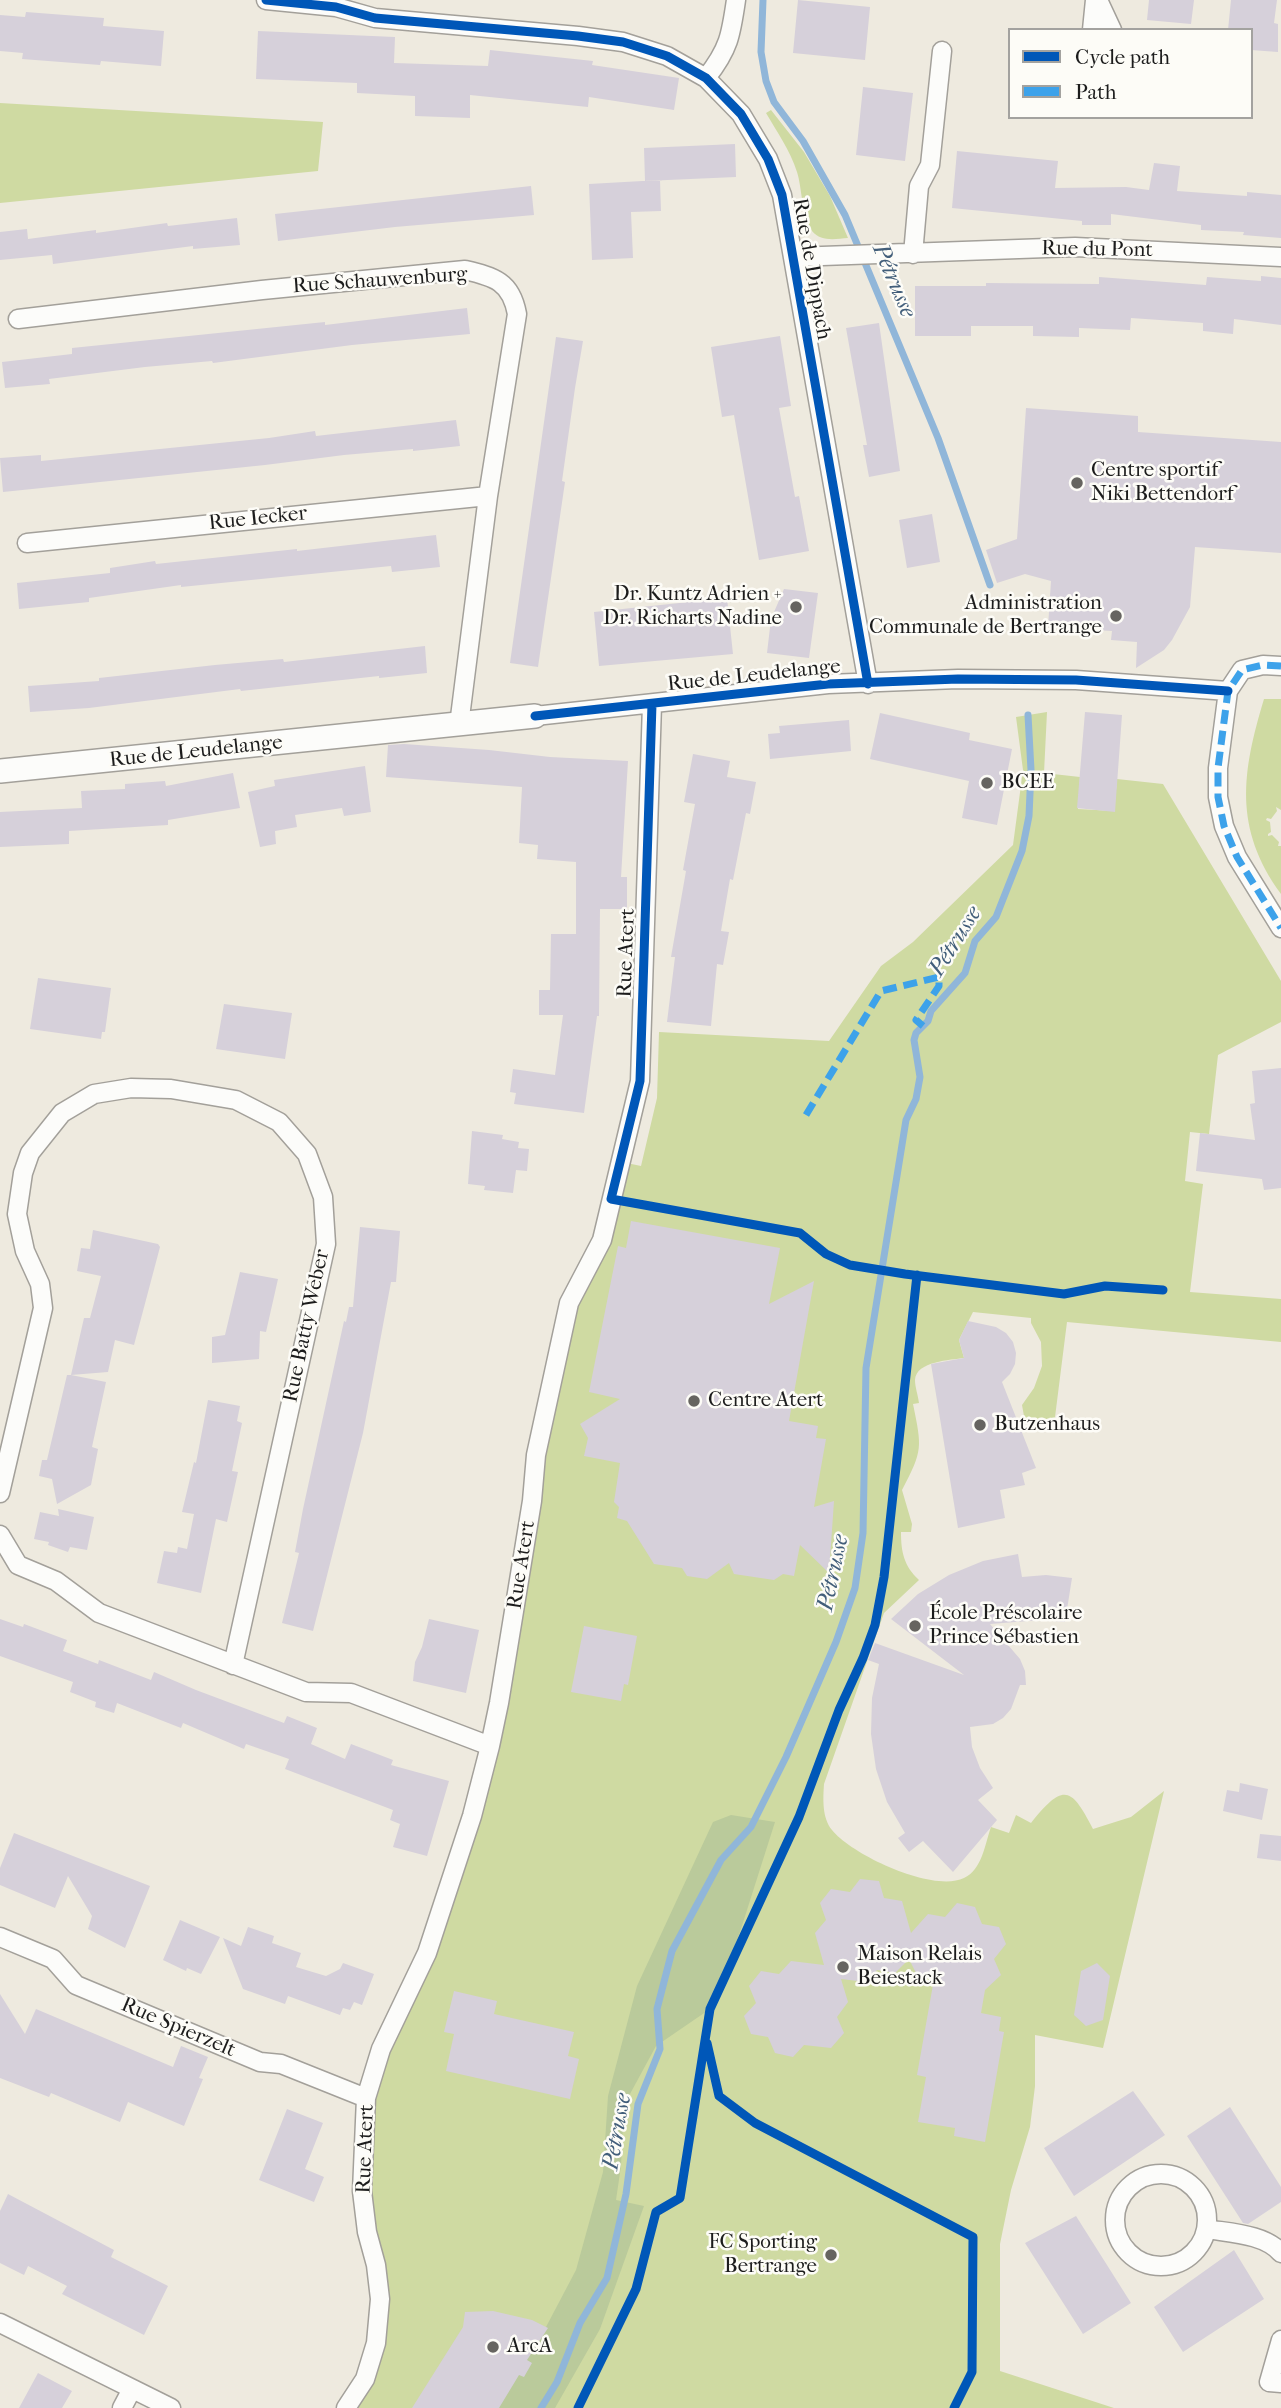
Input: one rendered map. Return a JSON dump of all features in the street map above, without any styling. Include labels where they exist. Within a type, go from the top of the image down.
[{"type":"street","name":"Rue de Dippach","points":[[266,0],[336,6],[375,18],[623,43],[667,56],[706,78],[741,114],[768,159],[782,195],[868,684]]},
{"type":"street","points":[[706,78],[720,60],[730,38],[736,0]]},
{"type":"street","points":[[1092,28],[1096,0]]},
{"type":"street","points":[[1096,0],[1111,28]]},
{"type":"street","points":[[913,254],[919,186],[930,165],[942,51]]},
{"type":"street","name":"Rue du Pont","points":[[794,257],[1075,247],[1281,257]]},
{"type":"street","name":"Rue Schauwenburg","points":[[18,319],[262,290],[466,270],[496,278],[514,300],[517,314],[488,496],[459,724]]},
{"type":"street","name":"Rue Iecker","points":[[27,543],[488,496]]},
{"type":"street","points":[[1281,666],[1263,665],[1242,670],[1228,691],[1218,768],[1218,797],[1224,826],[1237,857],[1281,928]]},
{"type":"street","name":"Rue de Leudelange","points":[[0,771],[828,684],[958,679],[1076,680],[1228,691]]},
{"type":"street","name":"Rue Atert","points":[[346,2408],[365,2379],[376,2343],[380,2299],[362,2191],[366,2098],[381,2049],[427,1954],[468,1829],[490,1746],[532,1501],[536,1455],[569,1303],[602,1240],[640,1081],[652,704]]},
{"type":"street","name":"Rue Batty Weber","points":[[0,1493],[43,1308],[40,1284],[25,1251],[17,1214],[23,1173],[30,1153],[62,1113],[94,1094],[131,1088],[171,1089],[236,1100],[279,1122],[307,1154],[323,1197],[326,1244],[233,1665]]},
{"type":"street","points":[[0,1535],[18,1565],[56,1581],[99,1613],[306,1692],[351,1693],[490,1746]]},
{"type":"street","name":"Rue Spierzelt","points":[[0,1937],[53,1959],[76,1985],[260,2062],[281,2064],[366,2098]]},
{"type":"street","points":[[1170,2174],[1185,2180],[1199,2193],[1207,2210],[1207,2229],[1200,2244],[1187,2258],[1170,2265],[1152,2265],[1135,2258],[1122,2244],[1115,2227],[1118,2202],[1129,2186],[1141,2178],[1170,2174]]},
{"type":"street","points":[[1207,2229],[1259,2239],[1276,2247],[1281,2253]]},
{"type":"street","points":[[0,2323],[171,2408]]},
{"type":"street","points":[[1281,2340],[1269,2382],[1281,2383]]},
{"type":"street","points":[[122,2408],[132,2389]]},
{"type":"green space","points":[[0,103],[323,122],[318,171],[0,203]]},
{"type":"green space","points":[[771,110],[804,152],[830,196],[848,238],[824,238],[812,231],[804,211],[794,164],[766,113]]},
{"type":"green space","points":[[1264,699],[1281,699],[1281,810],[1276,807],[1277,811],[1271,819],[1266,820],[1270,822],[1271,832],[1268,836],[1272,835],[1279,842],[1278,846],[1281,846],[1281,894],[1255,846],[1246,799],[1251,751]]},
{"type":"green space","points":[[1047,712],[1044,773],[1080,777],[1078,809],[1114,811],[1117,779],[1163,784],[1281,981],[1281,1022],[1218,1055],[1209,1134],[1190,1132],[1185,1181],[1203,1184],[1190,1292],[1281,1299],[1281,1342],[1067,1322],[1054,1425],[1030,1425],[1024,1416],[1022,1405],[1034,1388],[1042,1366],[1041,1342],[1031,1318],[973,1312],[959,1340],[964,1358],[928,1365],[921,1369],[915,1380],[919,1403],[913,1404],[919,1448],[914,1466],[902,1490],[912,1524],[911,1532],[901,1532],[904,1558],[919,1580],[884,1613],[824,1784],[823,1802],[826,1820],[832,1830],[857,1850],[914,1876],[950,1881],[964,1878],[975,1869],[991,1827],[1009,1833],[1016,1815],[1031,1823],[1059,1796],[1066,1795],[1079,1804],[1093,1829],[1131,1817],[1164,1791],[1103,2048],[1035,2035],[1035,2086],[1030,2127],[1011,2190],[1000,2244],[1000,2371],[1114,2408],[346,2408],[376,2343],[367,2232],[366,2098],[464,1842],[569,1303],[602,1240],[622,1162],[641,1166],[657,1098],[659,1032],[829,1041],[881,966],[913,942],[1013,845],[1023,770],[1016,717]]},
{"type":"green space","points":[[731,1815],[775,1822],[740,1932],[710,2009],[656,2046],[624,2105],[621,2166],[616,2200],[644,2206],[600,2329],[555,2408],[497,2408],[546,2327],[576,2270],[603,2172],[608,2096],[637,1986],[713,1822]]},
{"type":"building","points":[[798,0],[870,7],[865,60],[793,53]]},
{"type":"building","points":[[1149,0],[1194,0],[1191,24],[1147,20]]},
{"type":"building","points":[[1231,0],[1277,0],[1274,23],[1278,24],[1278,52],[1253,50],[1253,28],[1228,28]]},
{"type":"building","points":[[26,12],[104,18],[103,26],[164,31],[161,66],[22,59],[23,53],[0,51],[0,15],[25,17]]},
{"type":"building","points":[[258,31],[395,37],[394,63],[488,66],[490,50],[593,61],[592,65],[679,78],[674,110],[589,97],[588,107],[470,95],[470,118],[415,116],[415,96],[357,93],[357,83],[256,79]]},
{"type":"building","points":[[863,87],[913,93],[905,161],[856,155]]},
{"type":"building","points":[[735,144],[736,177],[645,181],[644,148]]},
{"type":"building","points":[[957,151],[1058,161],[1055,188],[1126,187],[1149,190],[1154,163],[1180,166],[1177,191],[1247,196],[1247,192],[1281,195],[1281,238],[1243,235],[1244,232],[1201,230],[1201,225],[1111,214],[1111,225],[1082,225],[1082,221],[952,208]]},
{"type":"building","points":[[660,180],[661,211],[631,212],[633,258],[592,260],[589,184]]},
{"type":"building","points":[[531,186],[534,215],[395,227],[278,241],[275,214]]},
{"type":"building","points":[[237,218],[240,245],[193,249],[193,246],[53,264],[52,255],[0,260],[0,232],[27,229],[28,239],[96,230],[96,233],[167,223],[168,226]]},
{"type":"building","points":[[1261,276],[1281,278],[1281,325],[1234,319],[1233,334],[1203,331],[1203,323],[1131,318],[1130,330],[1079,328],[1079,337],[1033,336],[1033,326],[971,326],[971,336],[915,336],[915,286],[986,286],[986,283],[1099,284],[1099,277],[1206,285],[1207,277],[1261,281]]},
{"type":"building","points":[[467,308],[470,334],[352,345],[213,363],[145,367],[49,379],[50,384],[5,388],[2,362],[72,354],[72,348],[325,322],[325,325]]},
{"type":"building","points":[[879,323],[900,471],[869,477],[863,445],[867,445],[846,328]]},
{"type":"building","points":[[780,336],[791,406],[779,408],[795,497],[799,496],[809,551],[759,560],[734,415],[722,417],[711,347]]},
{"type":"building","points":[[556,337],[583,341],[538,667],[510,663]]},
{"type":"building","points":[[1026,408],[1138,416],[1138,432],[1281,442],[1281,553],[1195,547],[1190,607],[1164,650],[1136,668],[1137,642],[1111,640],[1112,631],[1048,627],[1051,581],[1025,574],[997,583],[986,550],[1017,539]]},
{"type":"building","points":[[456,420],[460,446],[344,455],[3,492],[0,458],[41,455],[41,461],[315,431],[316,436]]},
{"type":"building","points":[[932,514],[940,562],[907,568],[899,520]]},
{"type":"building","points":[[436,535],[440,567],[392,572],[391,566],[181,585],[89,598],[89,602],[19,609],[17,583],[110,573],[110,568],[155,561],[156,564],[297,551]]},
{"type":"building","points":[[784,589],[818,593],[809,658],[767,653],[771,619]]},
{"type":"building","points":[[727,598],[733,654],[599,666],[594,612]]},
{"type":"building","points":[[425,646],[427,673],[240,689],[89,708],[30,712],[28,686],[99,681],[99,678],[215,665],[283,659],[284,662]]},
{"type":"building","points":[[1085,712],[1122,715],[1115,812],[1077,808]]},
{"type":"building","points":[[880,713],[970,733],[969,740],[1012,749],[997,825],[962,818],[969,781],[870,759]]},
{"type":"building","points":[[849,720],[851,751],[770,759],[768,734],[780,733],[779,726]]},
{"type":"building","points":[[388,745],[628,761],[621,877],[627,877],[627,909],[600,909],[599,1016],[584,1113],[514,1104],[516,1093],[510,1092],[513,1069],[555,1075],[563,1015],[539,1015],[539,990],[550,990],[551,934],[576,934],[576,862],[537,859],[538,845],[519,843],[522,787],[386,777]]},
{"type":"building","points":[[693,754],[730,761],[727,777],[756,782],[750,814],[746,813],[733,880],[730,879],[721,931],[729,932],[723,965],[717,964],[711,1026],[667,1022],[675,957],[671,957],[695,804],[684,802]]},
{"type":"building","points":[[365,766],[371,812],[344,816],[342,808],[295,815],[297,827],[275,831],[276,844],[260,847],[248,792],[275,786],[274,780]]},
{"type":"building","points":[[233,773],[240,808],[168,820],[168,825],[69,831],[69,844],[0,847],[0,812],[82,808],[81,791],[125,789],[125,784],[165,781],[166,786]]},
{"type":"building","points":[[38,978],[111,988],[105,1032],[102,1032],[101,1039],[30,1029]]},
{"type":"building","points":[[224,1004],[292,1013],[285,1059],[216,1049]]},
{"type":"building","points":[[1281,1068],[1281,1188],[1264,1190],[1262,1179],[1196,1171],[1200,1133],[1255,1140],[1250,1104],[1255,1103],[1252,1071]]},
{"type":"building","points":[[472,1131],[503,1135],[502,1139],[519,1142],[518,1148],[529,1149],[527,1171],[516,1170],[513,1193],[484,1190],[485,1186],[468,1184]]},
{"type":"building","name":"Centre Atert","points":[[631,1221],[780,1248],[769,1304],[814,1281],[789,1421],[818,1426],[816,1438],[826,1439],[814,1507],[834,1501],[829,1573],[800,1545],[794,1576],[783,1574],[774,1580],[734,1574],[729,1563],[707,1579],[687,1576],[682,1568],[654,1564],[627,1521],[617,1518],[619,1507],[614,1502],[620,1463],[584,1456],[588,1438],[580,1424],[620,1399],[589,1392],[618,1246],[626,1248]]},
{"type":"building","points":[[360,1227],[400,1231],[396,1282],[391,1282],[363,1433],[313,1631],[282,1623],[299,1553],[295,1552],[303,1509],[344,1321],[346,1322],[349,1307],[353,1307]]},
{"type":"building","points":[[93,1230],[158,1244],[160,1247],[134,1345],[115,1340],[108,1372],[71,1375],[84,1318],[90,1318],[101,1276],[77,1271],[81,1248],[90,1249]]},
{"type":"building","points":[[240,1272],[278,1279],[266,1332],[260,1331],[259,1359],[212,1363],[212,1337],[225,1335]]},
{"type":"building","name":"Butzenhaus","points":[[968,1321],[996,1327],[1006,1333],[1013,1342],[1015,1364],[1002,1382],[1036,1468],[1022,1473],[1025,1485],[1000,1490],[1005,1518],[958,1528],[931,1364],[964,1358],[959,1340]]},
{"type":"building","points":[[67,1375],[106,1382],[92,1447],[98,1449],[91,1485],[57,1504],[52,1479],[39,1476],[42,1460],[47,1460]]},
{"type":"building","points":[[208,1400],[240,1406],[237,1421],[242,1423],[232,1471],[238,1472],[227,1522],[216,1519],[201,1593],[157,1583],[164,1551],[177,1553],[178,1547],[187,1549],[194,1514],[182,1512],[194,1462],[196,1463]]},
{"type":"building","points":[[58,1509],[94,1517],[87,1550],[70,1547],[68,1552],[48,1545],[49,1542],[34,1539],[40,1512],[59,1516]]},
{"type":"building","points":[[1018,1554],[1022,1577],[1046,1575],[1072,1578],[1065,1622],[1041,1620],[990,1624],[1020,1659],[1025,1671],[1026,1685],[1020,1685],[1011,1709],[1003,1718],[993,1724],[970,1727],[972,1747],[980,1768],[993,1788],[978,1800],[997,1820],[953,1872],[923,1841],[909,1852],[898,1838],[905,1833],[887,1802],[876,1769],[871,1734],[872,1698],[879,1664],[868,1660],[875,1643],[964,1675],[891,1619],[918,1594],[949,1575],[983,1561]]},
{"type":"building","points":[[0,1619],[23,1627],[24,1624],[67,1640],[63,1651],[98,1664],[99,1660],[151,1680],[154,1672],[284,1723],[287,1716],[317,1728],[311,1744],[345,1759],[351,1744],[393,1760],[391,1765],[449,1781],[427,1856],[393,1847],[400,1824],[390,1820],[393,1810],[285,1769],[289,1759],[246,1744],[244,1749],[183,1723],[181,1728],[117,1703],[114,1713],[95,1707],[96,1702],[70,1692],[73,1682],[0,1656]]},
{"type":"building","points":[[429,1619],[479,1630],[466,1693],[413,1681],[415,1662]]},
{"type":"building","points":[[584,1626],[637,1636],[628,1685],[624,1684],[621,1701],[571,1692]]},
{"type":"building","points":[[1240,1783],[1268,1789],[1262,1820],[1223,1811],[1227,1790],[1239,1792]]},
{"type":"building","points":[[14,1833],[150,1886],[125,1948],[88,1929],[92,1916],[68,1876],[55,1908],[0,1885],[0,1868]]},
{"type":"building","points":[[1260,1834],[1281,1836],[1281,1861],[1257,1858]]},
{"type":"building","name":"Maison Relais Beiestack","points":[[860,1879],[879,1881],[884,1898],[902,1901],[911,1933],[928,1914],[945,1917],[957,1903],[975,1907],[982,1924],[999,1927],[1006,1944],[994,1959],[1001,1975],[985,1990],[981,2013],[1001,2017],[999,2031],[1004,2032],[985,2142],[954,2136],[955,2128],[918,2122],[926,2077],[917,2075],[934,1979],[918,1977],[909,1959],[895,1973],[877,1970],[866,1982],[841,1979],[848,2002],[837,2017],[844,2033],[831,2048],[804,2045],[793,2057],[775,2053],[768,2037],[751,2034],[744,2016],[756,2003],[749,1986],[761,1971],[779,1974],[791,1961],[824,1965],[815,1933],[826,1920],[820,1903],[831,1889],[850,1892]]},
{"type":"building","points":[[180,1920],[220,1937],[201,1974],[187,1968],[186,1971],[163,1960]]},
{"type":"building","points":[[248,1927],[274,1936],[272,1943],[301,1953],[296,1967],[326,1976],[340,1969],[343,1963],[374,1974],[362,2005],[354,2002],[350,2010],[343,2008],[340,2015],[288,1996],[285,2004],[243,1989],[223,1938],[241,1946]]},
{"type":"building","points":[[1097,1963],[1110,1976],[1103,2020],[1086,2026],[1074,2015],[1081,1971]]},
{"type":"building","points":[[454,1991],[497,2001],[494,2014],[574,2032],[568,2056],[579,2059],[570,2099],[446,2071],[454,2034],[444,2032]]},
{"type":"building","points":[[0,1994],[25,2034],[36,2009],[173,2067],[181,2046],[208,2057],[199,2078],[203,2079],[184,2126],[128,2102],[120,2122],[51,2093],[49,2097],[0,2078]]},
{"type":"building","points":[[1133,2091],[1165,2135],[1074,2196],[1044,2148]]},
{"type":"building","points":[[1230,2107],[1281,2187],[1281,2202],[1248,2224],[1243,2223],[1187,2136]]},
{"type":"building","points":[[287,2109],[323,2123],[305,2169],[324,2177],[314,2202],[259,2180]]},
{"type":"building","points":[[8,2194],[114,2250],[111,2257],[168,2286],[144,2335],[62,2294],[67,2286],[28,2266],[24,2275],[0,2263],[0,2211]]},
{"type":"building","points":[[1076,2216],[1131,2303],[1083,2334],[1025,2243]]},
{"type":"building","points":[[1234,2250],[1264,2299],[1183,2352],[1154,2307]]},
{"type":"building","name":"ArcA","points":[[493,2311],[532,2320],[548,2328],[527,2360],[532,2363],[524,2377],[519,2375],[499,2408],[412,2408],[463,2327],[465,2312]]},
{"type":"building","points":[[38,2373],[72,2391],[62,2408],[19,2408]]},
{"type":"waterway","name":"Pétrusse","points":[[763,0],[761,52],[766,81],[774,102],[803,141],[845,215],[938,438],[990,585]]},
{"type":"waterway","name":"Pétrusse","points":[[541,2408],[557,2382],[580,2323],[607,2278],[626,2194],[638,2104],[660,2049],[657,2009],[672,1951],[721,1860],[751,1827],[786,1757],[836,1642],[855,1588],[863,1533],[866,1368],[906,1120],[916,1099],[920,1077],[914,1040],[916,1033],[928,1021],[931,1011],[965,973],[975,941],[996,917],[1022,851],[1029,816],[1031,770],[1028,715]]},
{"type":"marked path","points":[[1281,666],[1263,665],[1242,670],[1228,691],[1218,768],[1218,797],[1224,826],[1237,857],[1281,928]]},
{"type":"marked path","points":[[806,1115],[881,991],[939,977],[939,986],[916,1020],[923,1026]]},
{"type":"cycle path","points":[[266,0],[336,7],[375,18],[623,42],[667,56],[706,78],[741,114],[768,159],[782,195],[868,684]]},
{"type":"cycle path","points":[[535,716],[828,684],[958,679],[1076,680],[1228,691]]},
{"type":"cycle path","points":[[652,704],[640,1081],[611,1199],[800,1233],[826,1254],[850,1265],[1064,1294],[1105,1286],[1163,1290]]},
{"type":"cycle path","points":[[578,2408],[636,2289],[656,2212],[680,2198],[710,2009],[799,1817],[839,1710],[875,1625],[884,1577],[917,1275]]},
{"type":"cycle path","points":[[707,2043],[719,2096],[755,2123],[973,2237],[972,2372],[954,2408]]},
{"type":"place","name":"Centre sportif Niki Bettendorf","points":[[1077,483]]},
{"type":"place","name":"Dr. Kuntz Adrien + Dr. Richarts Nadine","points":[[796,607]]},
{"type":"place","name":"Administration Communale de Bertrange","points":[[1116,616]]},
{"type":"place","name":"BCEE","points":[[987,783]]},
{"type":"place","name":"Centre Atert","points":[[694,1401]]},
{"type":"place","name":"Butzenhaus","points":[[980,1425]]},
{"type":"place","name":"École Préscolaire Prince Sébastien","points":[[915,1626]]},
{"type":"place","name":"Maison Relais Beiestack","points":[[843,1967]]},
{"type":"place","name":"FC Sporting Bertrange","points":[[831,2255]]},
{"type":"place","name":"ArcA","points":[[493,2347]]}]
